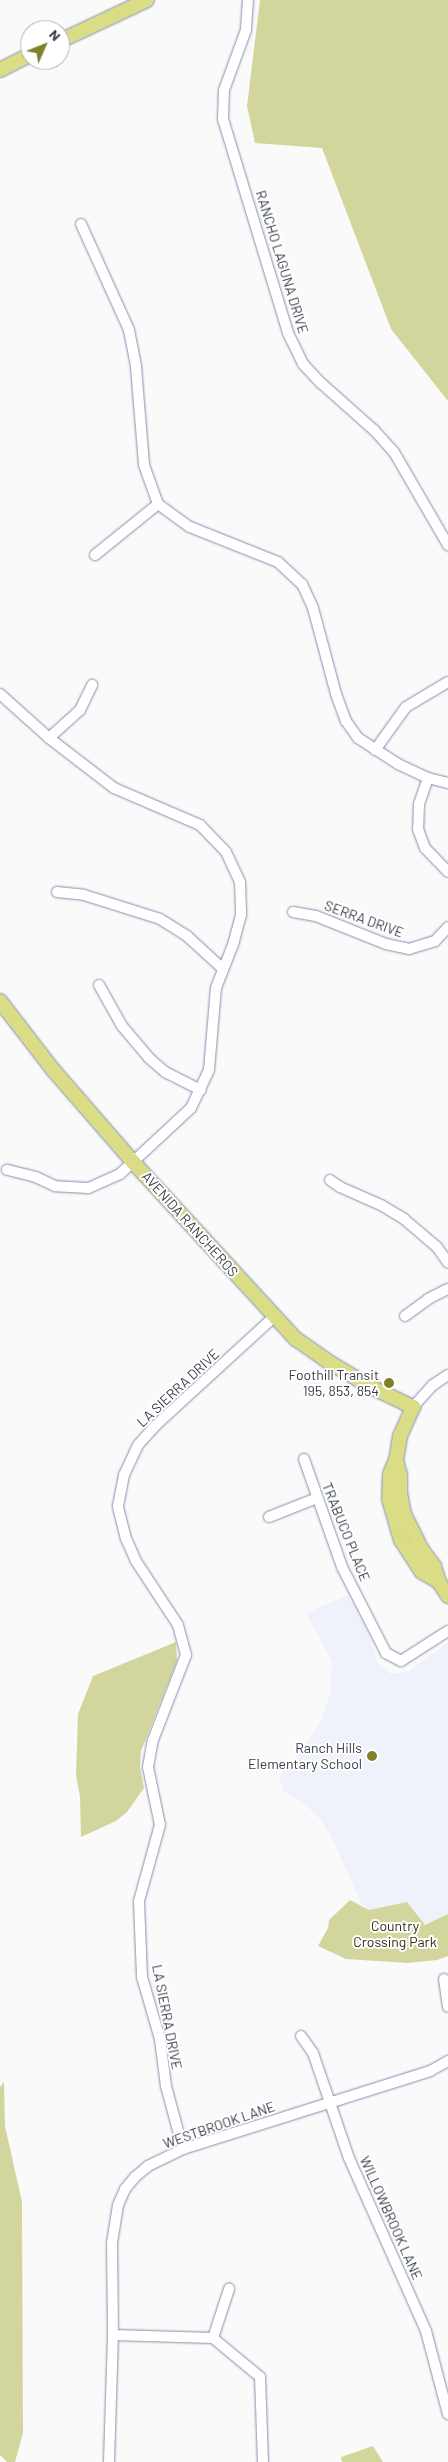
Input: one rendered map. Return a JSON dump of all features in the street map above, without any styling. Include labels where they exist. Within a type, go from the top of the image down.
[{"type":"main road","points":[[70,36],[147,0]]},
{"type":"main road","points":[[0,70],[20,61]]},
{"type":"main road","name":"AVENIDA RANCHEROS","points":[[0,1001],[54,1071],[133,1162],[296,1339],[328,1362],[381,1392],[413,1407]]},
{"type":"main road","points":[[413,1407],[400,1436],[396,1460],[400,1475],[400,1492],[404,1514],[422,1550],[434,1566],[438,1582],[448,1596]]},
{"type":"street","name":"RANCHO LAGUNA DRIVE","points":[[248,0],[246,30],[224,90],[223,119],[288,333],[303,364],[321,383],[374,430],[394,452],[448,544]]},
{"type":"street","points":[[81,224],[129,330],[136,367],[144,465],[158,504],[190,527],[278,562],[302,584],[313,608],[336,694],[346,720],[358,738],[398,764],[428,778],[448,783]]},
{"type":"street","points":[[95,555],[158,504]]},
{"type":"street","points":[[375,750],[406,707],[448,682]]},
{"type":"street","points":[[49,738],[80,710],[92,685]]},
{"type":"street","points":[[0,694],[49,738],[114,788],[200,824],[226,852],[240,882],[241,915],[234,942],[222,969],[213,1006],[209,1070],[191,1108],[120,1174],[88,1188],[55,1186],[36,1177],[7,1170]]},
{"type":"street","points":[[428,778],[419,804],[418,829],[425,848],[448,872]]},
{"type":"street","points":[[57,892],[84,895],[160,919],[187,936],[222,969]]},
{"type":"street","name":"SERRA DRIVE","points":[[293,912],[316,916],[386,944],[409,949],[435,941],[448,927]]},
{"type":"street","points":[[99,985],[122,1026],[145,1053],[165,1072],[201,1090]]},
{"type":"street","points":[[330,1180],[340,1187],[381,1205],[404,1219],[437,1247],[448,1264]]},
{"type":"street","points":[[405,1316],[428,1299],[448,1289]]},
{"type":"street","name":"LA SIERRA DRIVE","points":[[183,2149],[166,2086],[160,2039],[142,1977],[139,1901],[160,1825],[148,1767],[153,1740],[186,1655],[178,1625],[136,1561],[126,1539],[118,1506],[124,1475],[138,1446],[156,1425],[274,1317]]},
{"type":"street","points":[[413,1407],[433,1385],[448,1375]]},
{"type":"street","name":"TRABUCO PLACE","points":[[304,1459],[342,1567],[386,1652],[400,1661],[448,1631]]},
{"type":"street","points":[[269,1517],[317,1498]]},
{"type":"street","points":[[444,1979],[448,2007]]},
{"type":"street","name":"WILLOWBROOK LANE","points":[[301,2036],[313,2053],[332,2103],[349,2158],[426,2331],[448,2414]]},
{"type":"street","name":"WESTBROOK LANE","points":[[109,2462],[113,2335],[112,2242],[118,2205],[125,2189],[135,2177],[148,2166],[183,2149],[430,2071],[448,2061]]},
{"type":"street","points":[[213,2338],[230,2289]]},
{"type":"street","points":[[113,2335],[213,2338],[260,2377],[263,2462]]},
{"type":"shaded area","name":"Ranch Hills Elementary School","points":[[348,1595],[368,1633],[377,1662],[391,1674],[410,1671],[448,1642],[448,1914],[425,1926],[407,1902],[369,1911],[360,1901],[331,1836],[320,1819],[307,1806],[283,1791],[280,1780],[282,1772],[304,1748],[322,1719],[330,1693],[332,1662],[306,1613]]},
{"type":"green space","points":[[260,0],[448,0],[448,401],[391,329],[322,148],[255,143],[247,106]]},
{"type":"green space","points":[[176,1642],[177,1661],[141,1751],[140,1766],[144,1788],[127,1812],[116,1821],[81,1837],[80,1797],[76,1775],[78,1714],[93,1676]]},
{"type":"green space","name":"Country Crossing Park","points":[[350,1900],[369,1910],[407,1902],[425,1925],[448,1914],[448,1956],[437,1960],[408,1963],[346,1959],[318,1946],[328,1928],[329,1920]]},
{"type":"green space","points":[[4,2082],[5,2126],[22,2202],[23,2433],[15,2462],[7,2462],[0,2455],[0,2087]]},
{"type":"green space","points":[[373,2446],[383,2462],[342,2462],[341,2457]]},
{"type":"place","name":"Foothill Transit 195, 853, 854","points":[[389,1383]]},
{"type":"place","name":"Ranch Hills Elementary School","points":[[372,1756]]}]
